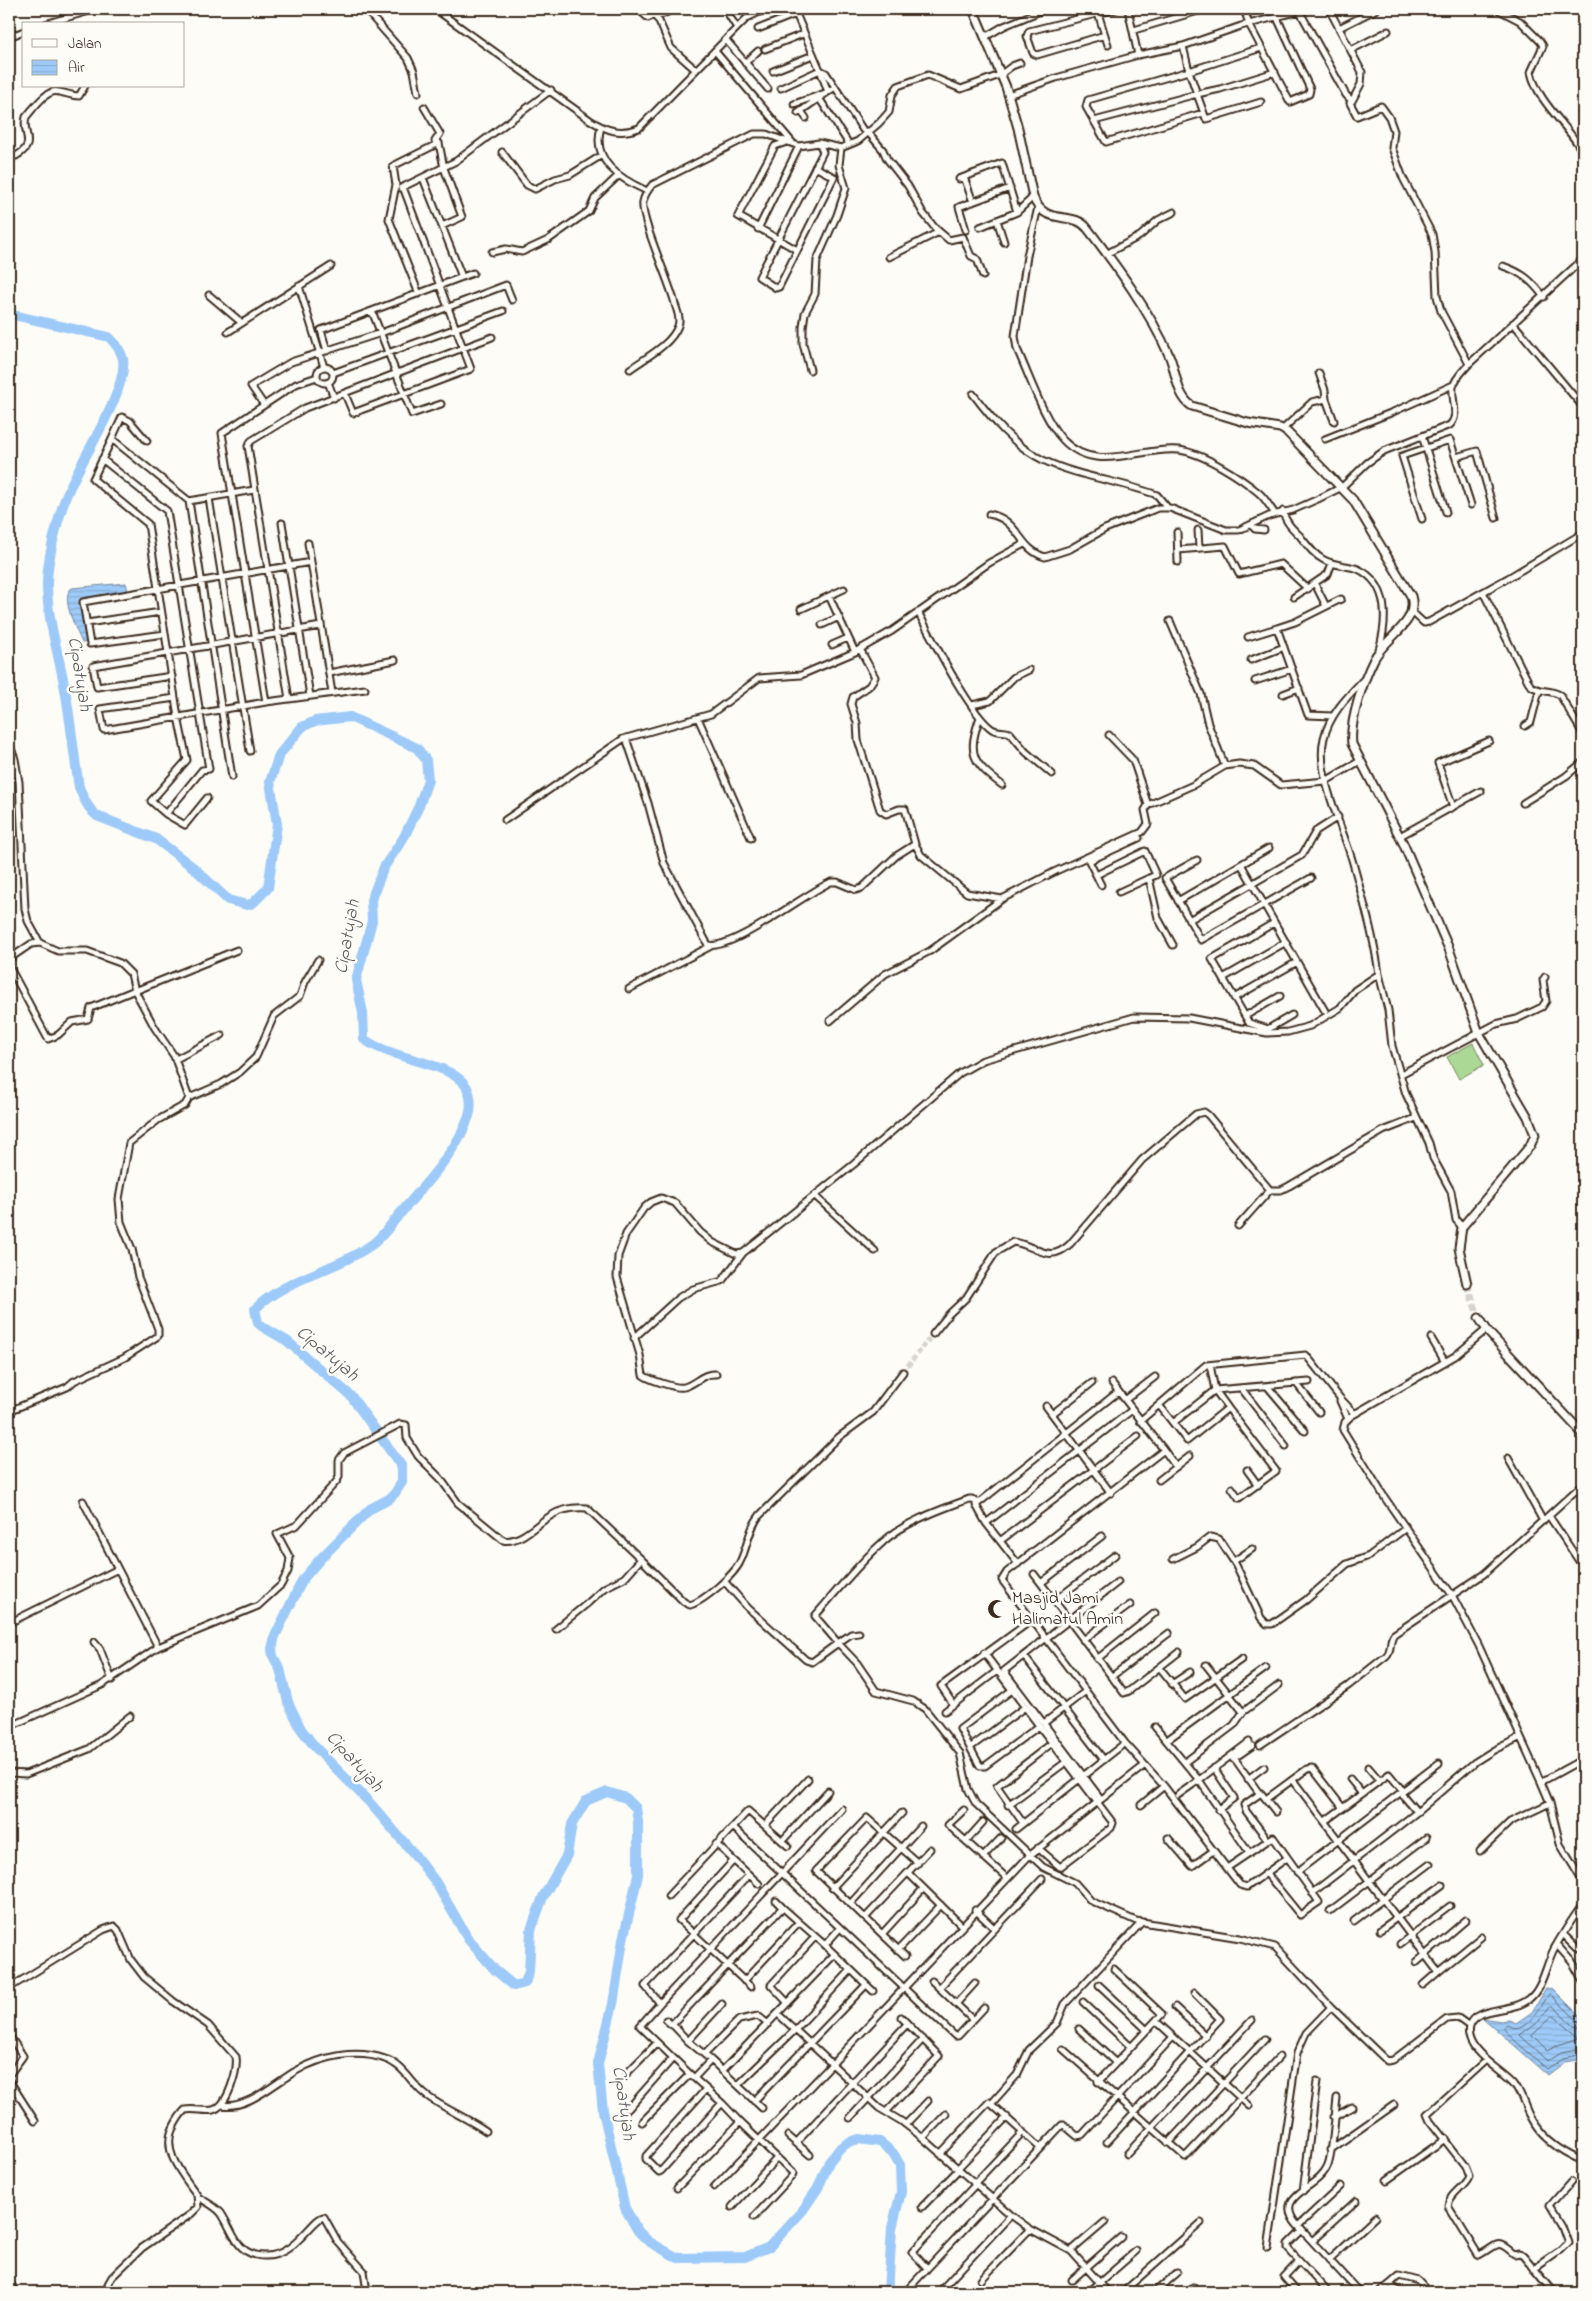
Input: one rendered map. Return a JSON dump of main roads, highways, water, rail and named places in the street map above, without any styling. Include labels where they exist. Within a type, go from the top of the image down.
[{"type":"water","points":[[126,583],[128,591],[81,599],[87,642],[82,643],[70,614],[67,598],[68,592],[72,588]]},
{"type":"water","points":[[1552,1988],[1583,2019],[1583,2059],[1565,2062],[1548,2075],[1483,2018],[1501,2021],[1509,2020],[1516,2023],[1532,2012],[1546,1989]]},
{"type":"waterway","name":"Cipatujah","points":[[9,314],[109,337],[121,353],[123,359],[118,390],[65,499],[53,541],[47,574],[50,618],[65,688],[79,787],[91,810],[97,816],[156,839],[194,868],[228,900],[247,905],[253,903],[268,888],[277,824],[270,782],[279,755],[302,727],[315,721],[350,717],[417,748],[426,760],[428,780],[419,806],[404,837],[384,867],[371,900],[372,921],[356,980],[363,1013],[364,1039],[389,1052],[447,1071],[458,1078],[468,1089],[470,1097],[469,1116],[464,1129],[448,1155],[429,1180],[374,1243],[344,1261],[282,1289],[255,1309],[258,1323],[287,1341],[351,1396],[402,1467],[402,1482],[395,1493],[389,1499],[370,1509],[321,1558],[303,1579],[275,1636],[272,1649],[273,1656],[280,1669],[288,1702],[301,1729],[315,1747],[370,1803],[414,1854],[435,1881],[468,1939],[495,1970],[514,1986],[525,1983],[529,1971],[531,1930],[543,1897],[567,1855],[572,1824],[586,1801],[607,1792],[626,1798],[636,1808],[638,1822],[638,1875],[623,1940],[613,2004],[598,2064],[603,2111],[625,2208],[638,2231],[648,2241],[678,2258],[745,2257],[769,2247],[803,2210],[818,2188],[829,2162],[840,2148],[849,2142],[859,2139],[880,2142],[893,2153],[900,2165],[901,2192],[892,2228],[888,2292]]},
{"type":"tunnel","points":[[1467,1284],[1479,1318]]},
{"type":"tunnel","points":[[903,1372],[933,1334]]},
{"type":"place","name":"Masjid Jami Halimatul Amin","points":[[997,1609]]}]
